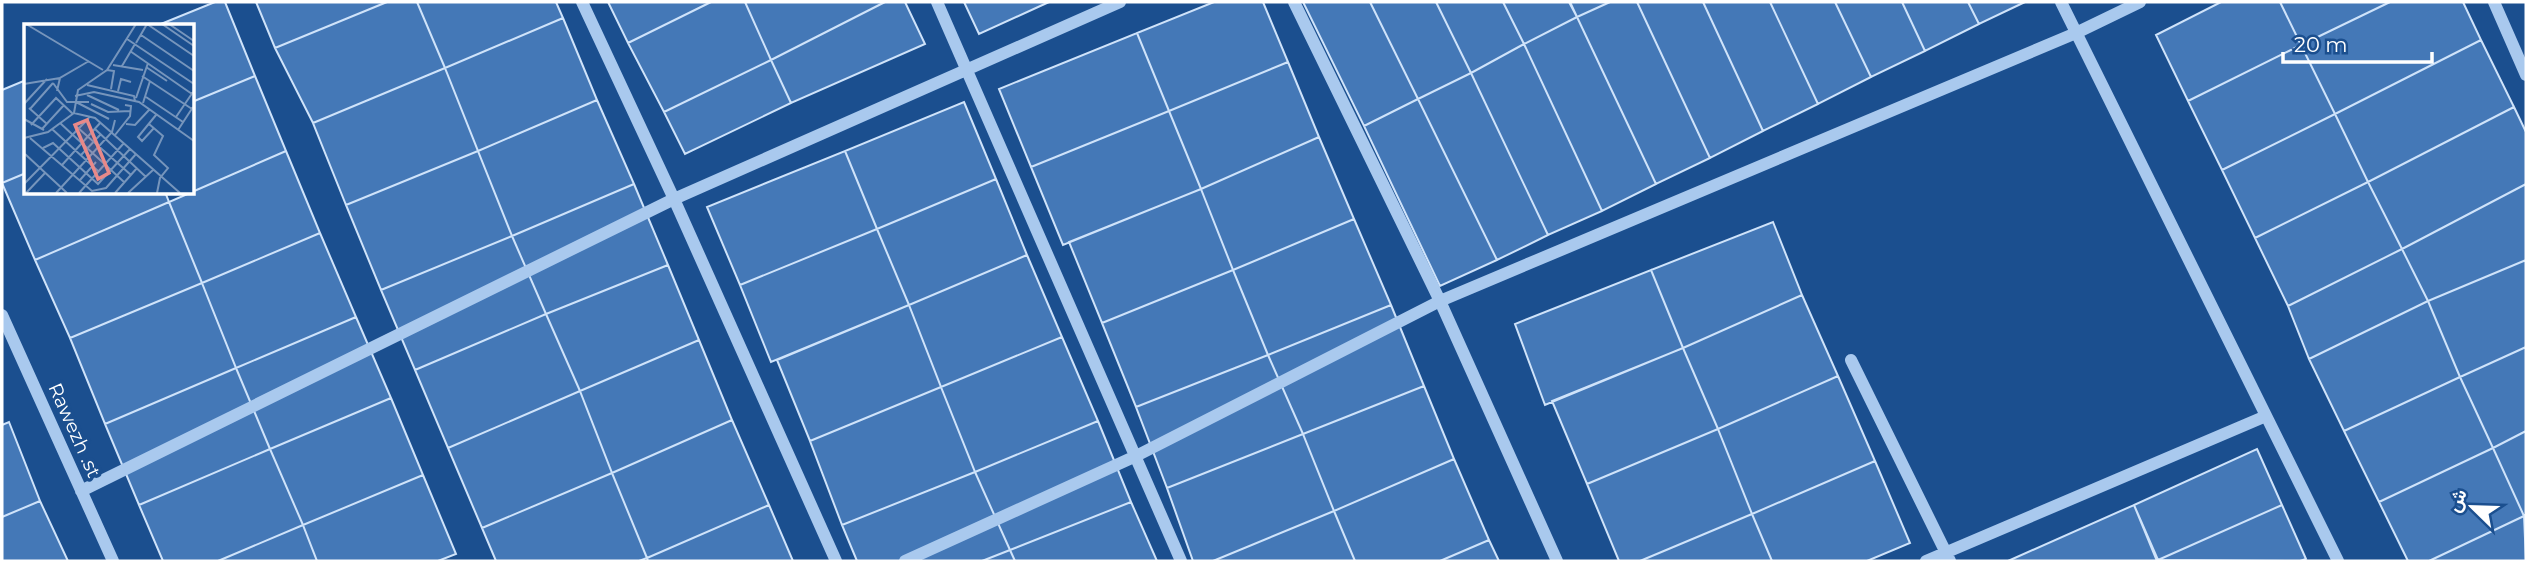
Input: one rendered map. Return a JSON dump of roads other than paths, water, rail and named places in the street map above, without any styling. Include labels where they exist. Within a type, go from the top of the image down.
[{"type":"street","points":[[582,2],[674,198],[836,561]]},
{"type":"street","points":[[937,2],[1181,561]]},
{"type":"street","points":[[81,491],[674,198],[1121,2]]},
{"type":"street","points":[[1294,2],[1440,301],[1557,561]]},
{"type":"street","points":[[2061,2],[2338,561]]},
{"type":"street","points":[[905,561],[1136,456],[1440,301],[2076,33],[2140,2]]},
{"type":"street","points":[[2494,2],[2526,75]]},
{"type":"street","name":"Rawezh .st","points":[[2,315],[113,561]]},
{"type":"street","points":[[1852,360],[1948,557]]},
{"type":"street","points":[[1926,561],[1948,557],[2266,416]]}]
